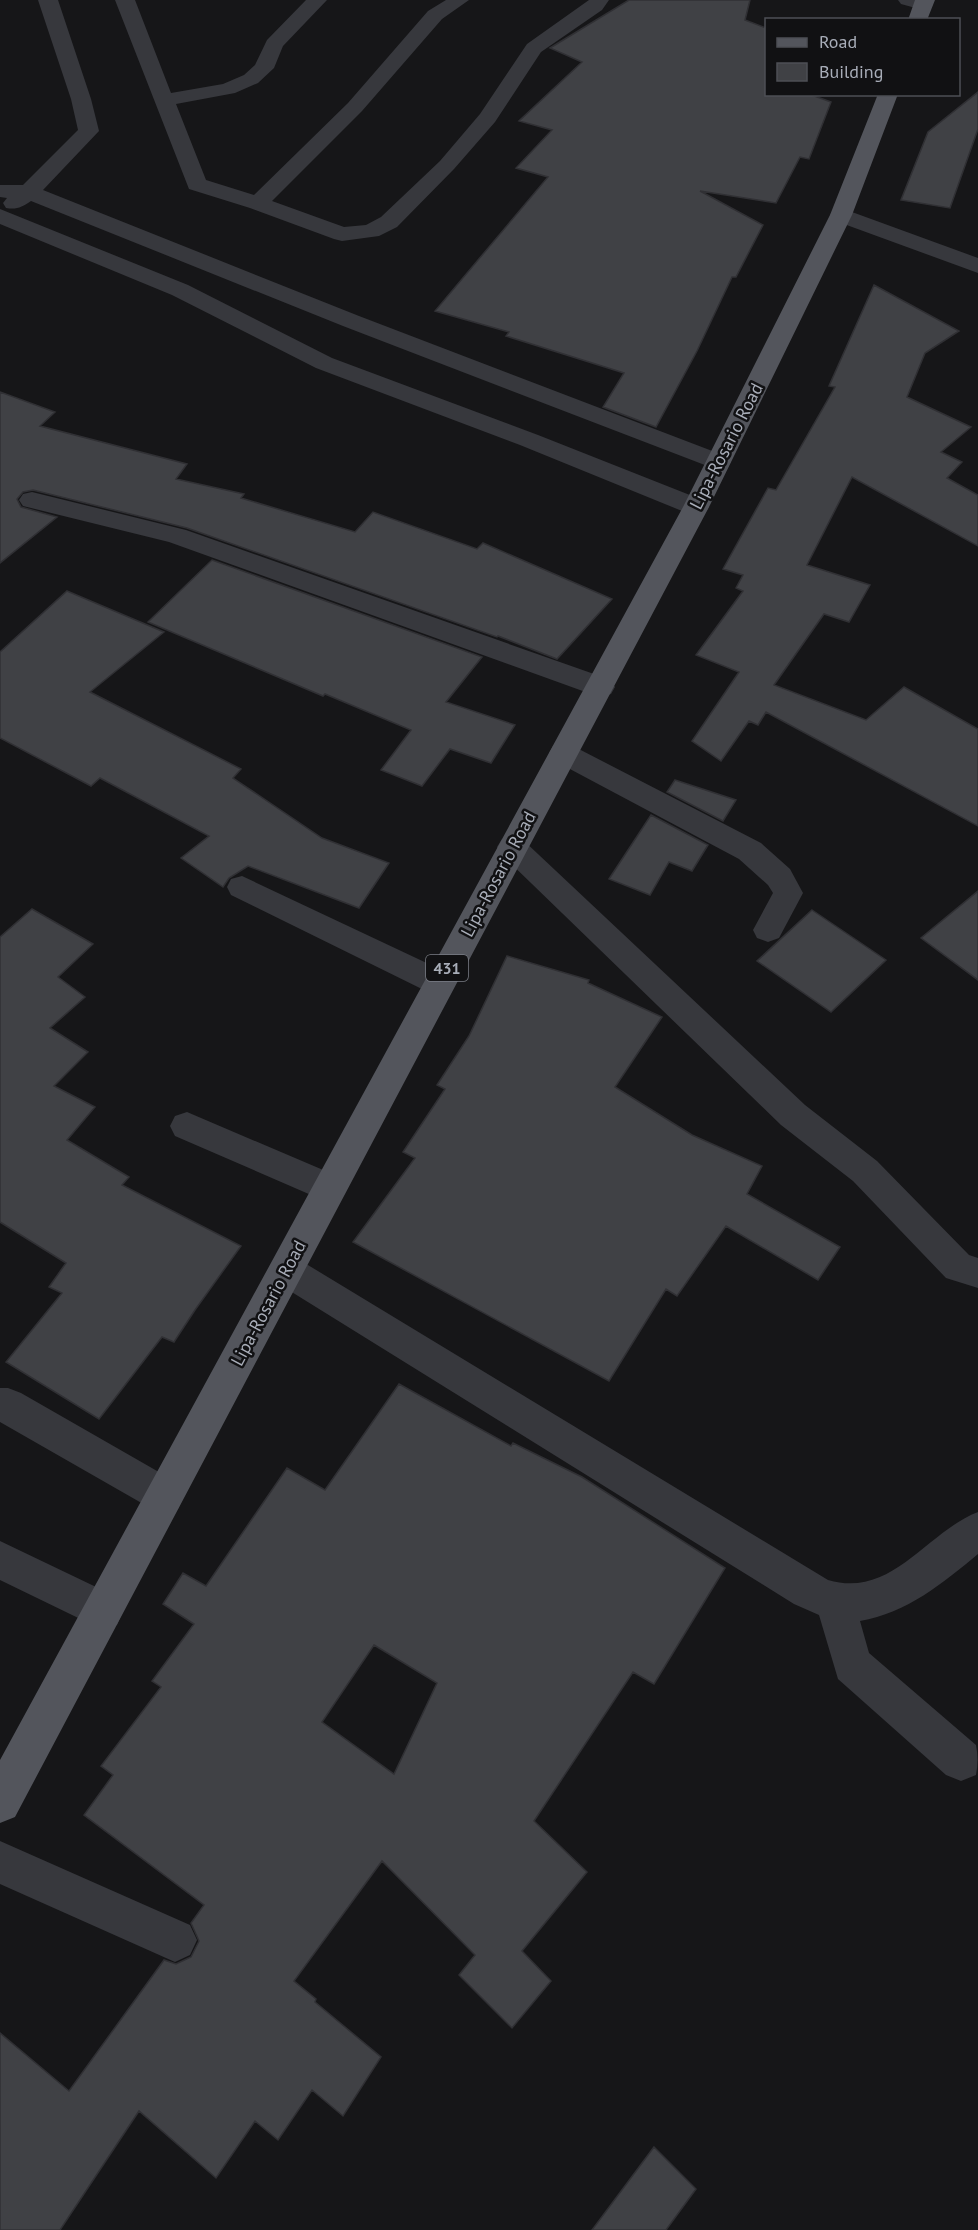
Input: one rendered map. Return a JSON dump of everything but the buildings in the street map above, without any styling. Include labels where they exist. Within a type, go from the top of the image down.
[{"type":"main road","name":"Lipa-Rosario Road","points":[[0,1802],[696,507],[841,215],[887,96]]},
{"type":"street","points":[[48,0],[81,99],[89,131],[29,192],[0,214],[180,290],[324,363],[518,436],[696,507]]},
{"type":"street","points":[[125,0],[197,184],[258,203],[342,234],[371,231],[388,222],[447,165],[488,118],[534,48],[595,6],[598,0]]},
{"type":"street","points":[[164,100],[228,89],[251,79],[264,68],[274,44],[317,0]]},
{"type":"street","points":[[258,203],[355,108],[435,15],[459,0]]},
{"type":"street","points":[[0,191],[29,192],[280,293],[719,462]]},
{"type":"street","points":[[841,215],[978,266]]},
{"type":"street","points":[[243,322],[280,293]]},
{"type":"street","points":[[32,500],[177,536],[601,687]]},
{"type":"street","points":[[563,753],[750,850],[779,877],[788,893],[768,930]]},
{"type":"street","points":[[512,847],[793,1115],[865,1172],[958,1267],[978,1273]]},
{"type":"street","points":[[242,887],[440,983]]},
{"type":"street","points":[[187,1126],[330,1188]]},
{"type":"street","points":[[286,1270],[808,1591],[835,1602],[862,1603],[897,1592],[978,1530]]},
{"type":"street","points":[[0,1405],[8,1405],[165,1496]]},
{"type":"street","points":[[0,1560],[103,1611]]},
{"type":"street","points":[[835,1602],[852,1665],[961,1760]]},
{"type":"street","points":[[0,1862],[175,1940]]}]
